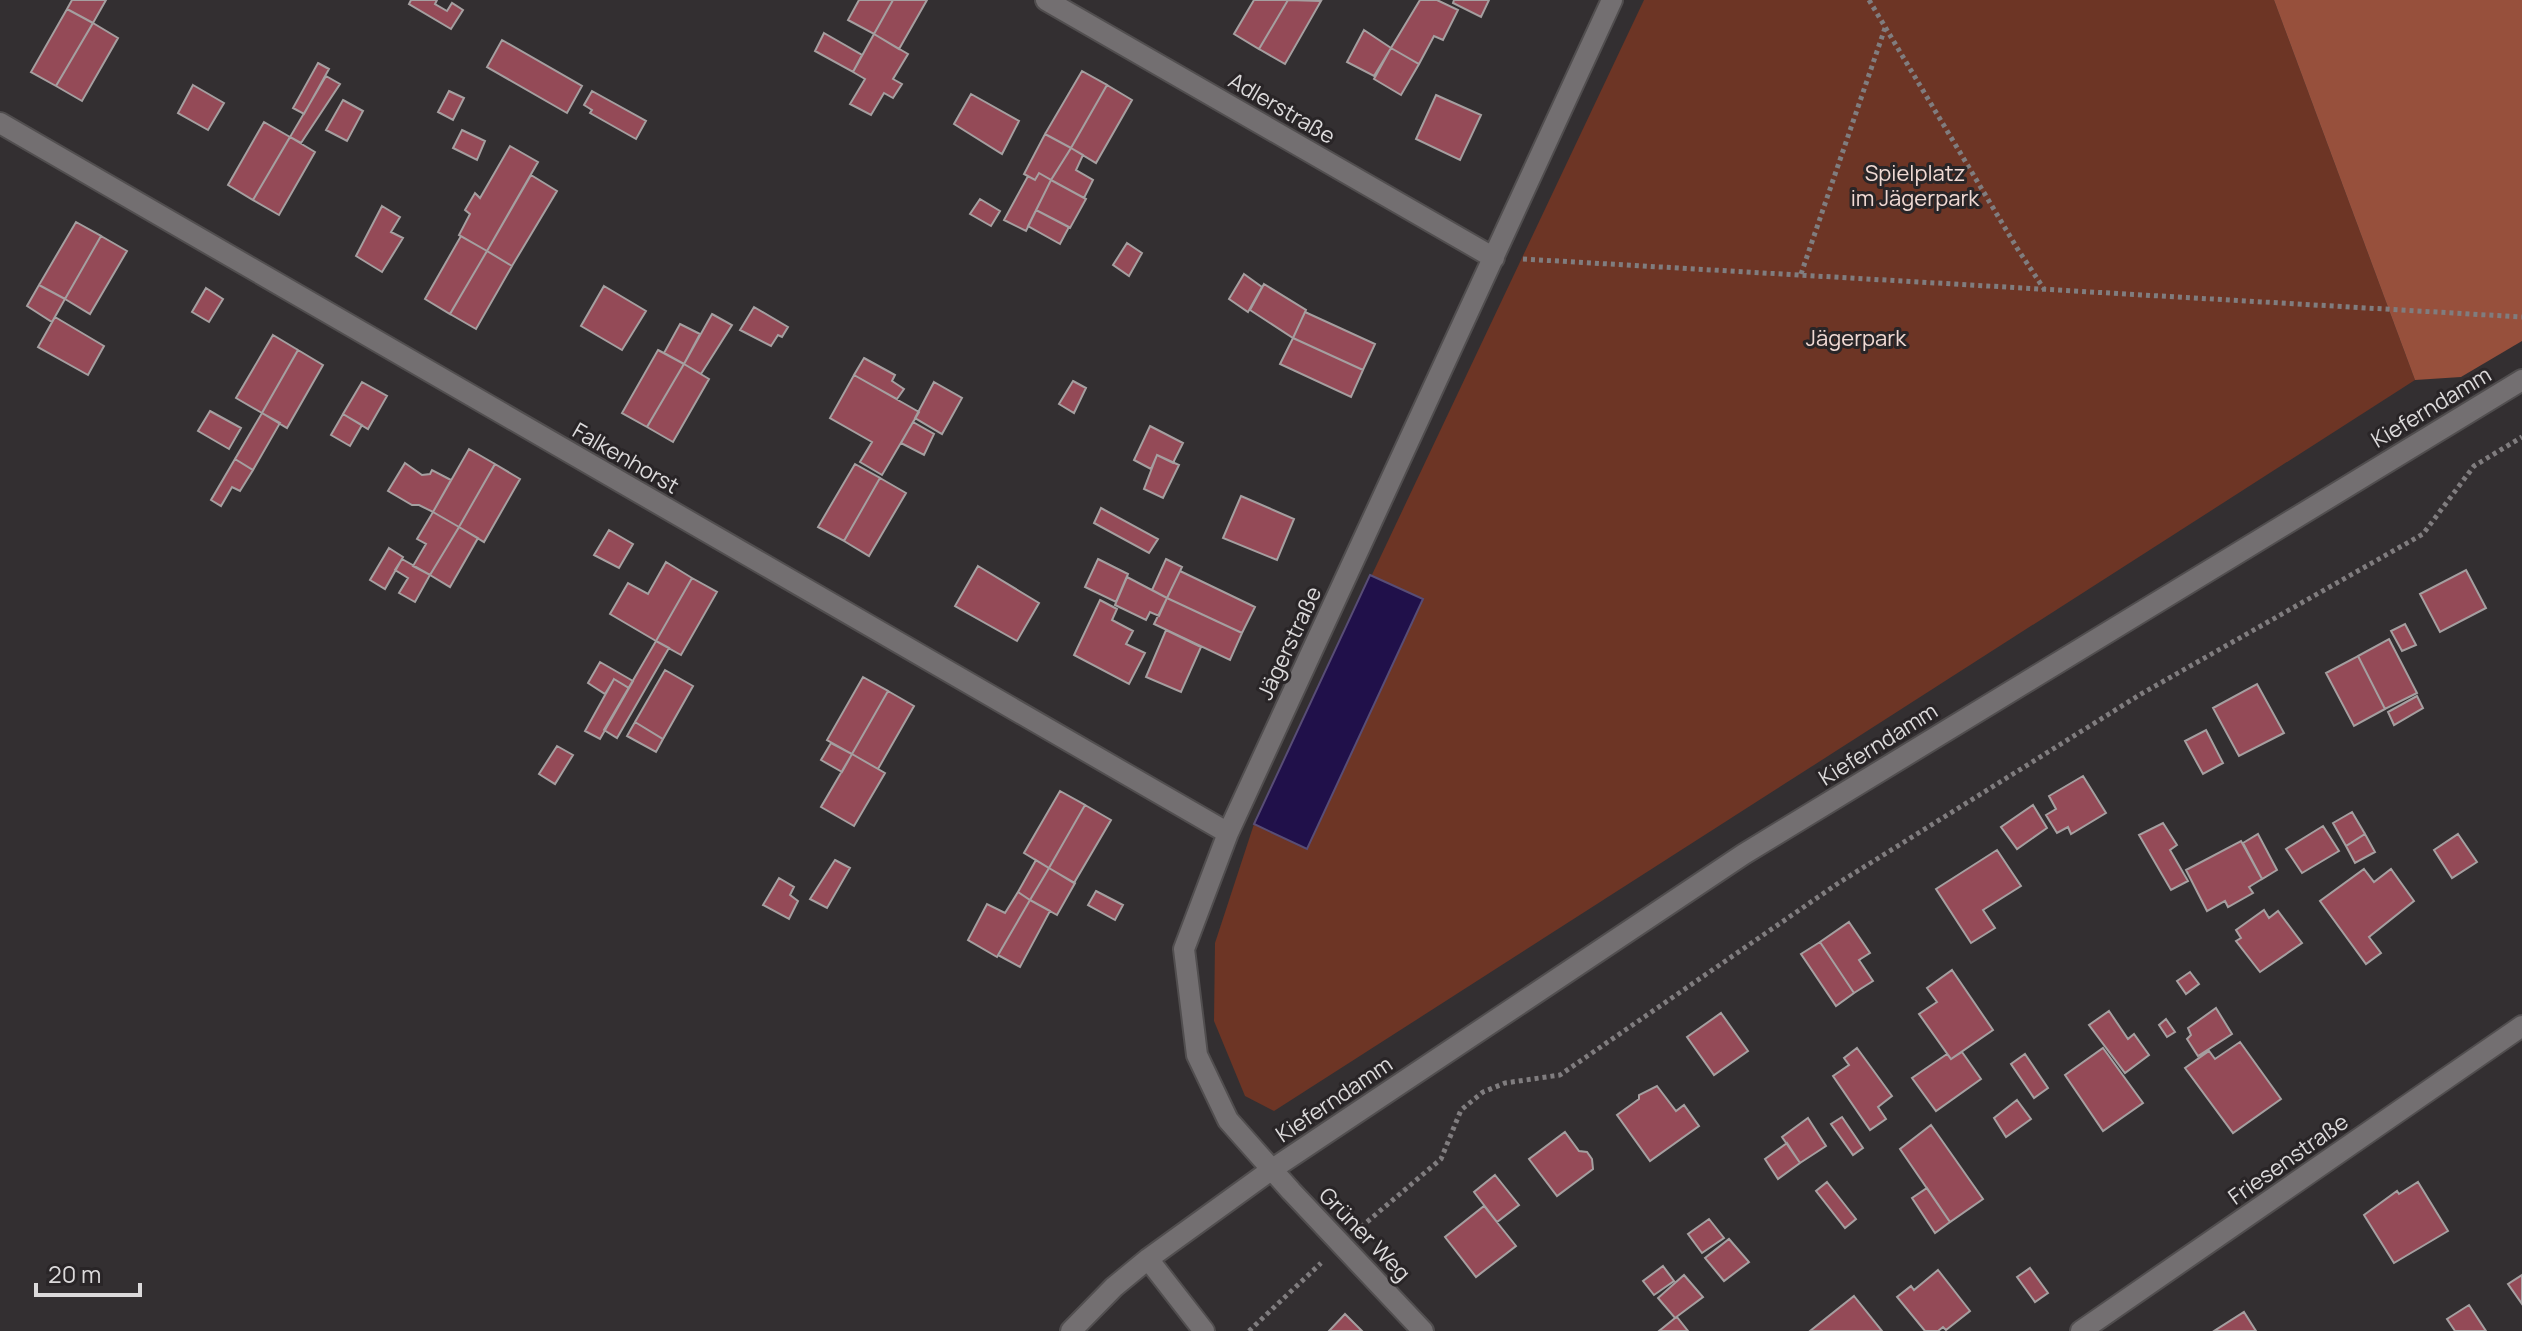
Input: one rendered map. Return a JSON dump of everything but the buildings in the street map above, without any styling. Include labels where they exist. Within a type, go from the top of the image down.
[{"type":"street","name":"Adlerstraße","points":[[1046,0],[1494,258]]},
{"type":"street","name":"Jägerstraße","points":[[1271,1170],[1228,1120],[1197,1055],[1184,949],[1228,833],[1612,0]]},
{"type":"street","name":"Falkenhorst","points":[[0,123],[1228,833]]},
{"type":"street","name":"Kieferndamm","points":[[1271,1170],[1744,854],[2522,380]]},
{"type":"street","name":"Friesenstraße","points":[[2081,1331],[2522,1026]]},
{"type":"street","name":"Grüner Weg","points":[[1271,1170],[1423,1331]]},
{"type":"street","points":[[1071,1331],[1114,1287],[1148,1259],[1271,1170]]},
{"type":"street","points":[[1148,1259],[1204,1331]]},
{"type":"path","points":[[1869,0],[2044,289]]},
{"type":"path","points":[[1801,274],[1885,27]]},
{"type":"path","points":[[1494,258],[2522,317]]},
{"type":"path","points":[[1249,1331],[1340,1245],[1441,1159],[1461,1110],[1483,1092],[1505,1083],[1560,1075],[1840,882],[2141,694],[2423,534],[2474,466],[2522,437]]},
{"type":"green space","name":"Jägerpark","points":[[1644,0],[2274,0],[2415,380],[1274,1111],[1245,1096],[1214,1021],[1215,943],[1254,824]]},
{"type":"shaded area","points":[[2274,0],[2522,0],[2522,341],[2461,377],[2415,380]]},
{"type":"shaded area","points":[[1370,575],[1423,599],[1307,849],[1254,824]]},
{"type":"park label","name":"Spielplatz im Jägerpark","points":[[1915,186]]}]
